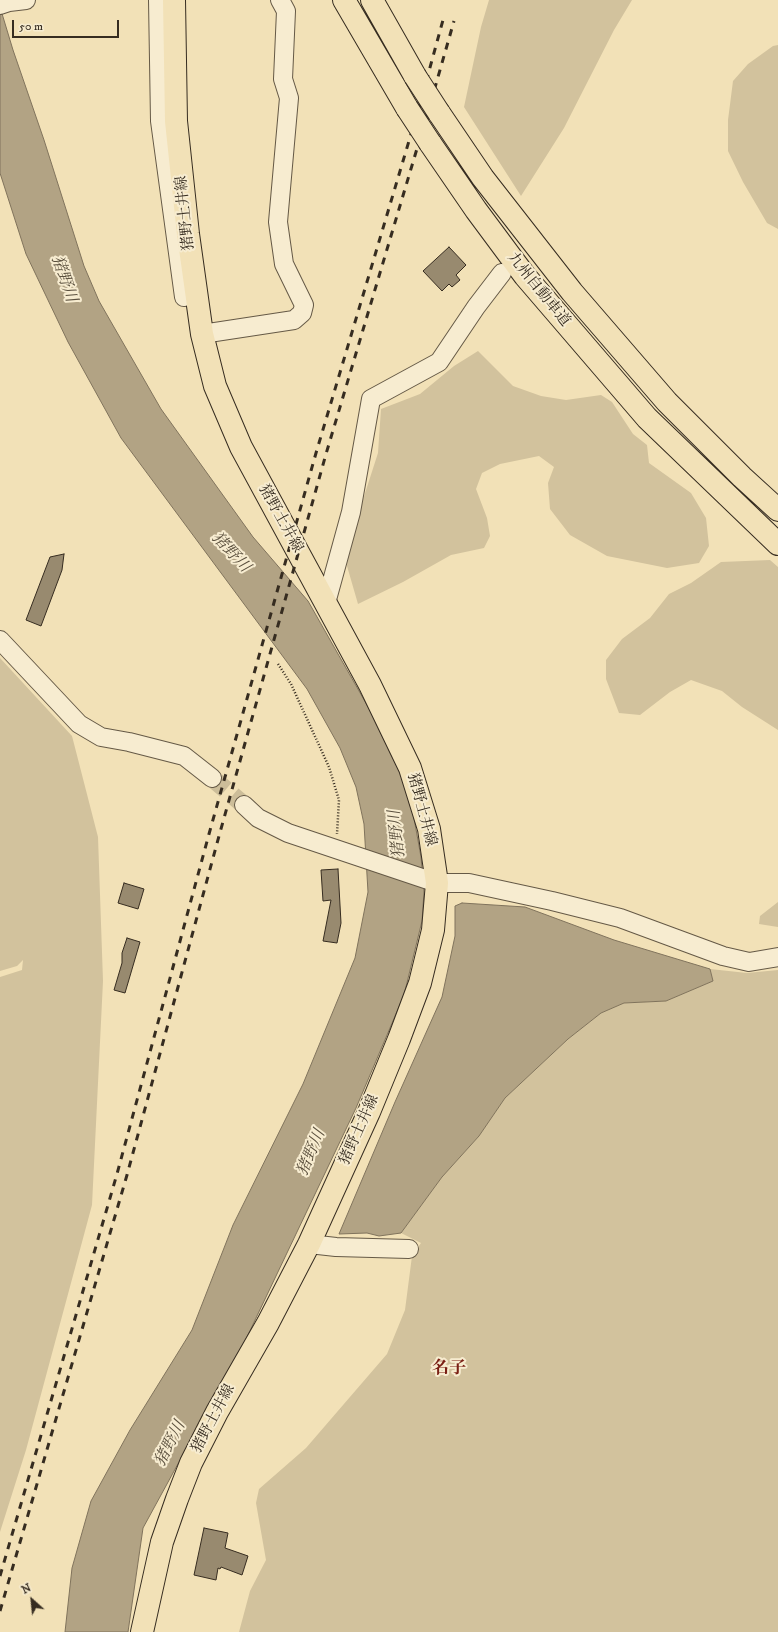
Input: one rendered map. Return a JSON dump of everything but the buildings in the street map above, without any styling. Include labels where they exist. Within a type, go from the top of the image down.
[{"type":"main road","name":"猪野土井線","points":[[142,1632],[162,1542],[191,1463],[217,1412],[268,1322],[309,1244],[384,1076],[420,983],[433,930],[429,880],[429,829],[410,768],[370,685],[241,447],[215,386],[202,334],[188,234],[176,121],[174,0]]},
{"type":"main road","name":"九州自動車道","points":[[344,0],[407,108],[476,210],[525,276],[647,418],[778,544]]},
{"type":"main road","name":"九州自動車道","points":[[372,0],[415,76],[483,178],[572,292],[667,402],[742,477],[778,510]]},
{"type":"street","points":[[158,0],[160,122],[184,297]]},
{"type":"street","points":[[202,334],[294,320],[302,313],[304,305],[284,264],[278,222],[289,98],[283,79],[286,11],[280,0]]},
{"type":"street","points":[[326,603],[351,512],[370,399],[439,362],[476,307],[502,273]]},
{"type":"street","points":[[0,640],[79,724],[101,737],[129,742],[184,756],[212,778]]},
{"type":"street","points":[[244,805],[258,818],[288,833],[429,880],[469,884],[552,901],[620,918],[723,956],[749,962],[778,957]]},
{"type":"street","points":[[309,1244],[336,1247],[409,1248]]},
{"type":"path","points":[[278,664],[291,684],[329,767],[339,800],[339,849]]},
{"type":"shaded area","points":[[489,0],[632,0],[614,30],[564,128],[521,196],[464,107],[481,27]]},
{"type":"shaded area","points":[[778,45],[778,229],[767,223],[743,182],[728,151],[728,120],[733,81],[748,64],[773,46]]},
{"type":"shaded area","points":[[478,351],[513,386],[541,396],[566,400],[601,395],[612,402],[633,434],[647,445],[649,463],[691,493],[706,518],[709,546],[699,563],[667,568],[607,556],[570,535],[550,509],[548,483],[554,467],[539,456],[500,464],[482,473],[476,489],[487,518],[490,536],[484,548],[451,555],[403,582],[358,604],[347,566],[348,546],[378,453],[381,409],[420,394],[454,366]]},
{"type":"shaded area","points":[[770,560],[778,567],[778,730],[742,707],[722,691],[691,680],[670,692],[640,715],[619,713],[606,679],[606,660],[622,639],[650,618],[669,594],[691,583],[721,562]]},
{"type":"shaded area","points":[[0,658],[72,736],[98,837],[103,981],[92,1205],[26,1450],[0,1532],[0,977],[22,970],[23,960],[17,966],[0,971]]},
{"type":"shaded area","points":[[778,902],[778,927],[759,924],[760,916]]},
{"type":"shaded area","points":[[710,969],[747,973],[778,970],[778,1632],[239,1632],[250,1591],[266,1560],[256,1503],[259,1489],[306,1448],[387,1354],[405,1310],[412,1256],[421,1243],[401,1233],[442,1177],[479,1136],[505,1098],[568,1039],[601,1013],[624,1003],[666,1001],[713,981]]},
{"type":"water","name":"猪野川","points":[[0,7],[84,266],[99,301],[161,409],[253,537],[308,601],[380,728],[408,785],[421,857],[424,892],[422,921],[404,995],[356,1108],[246,1339],[143,1528],[128,1632],[65,1632],[72,1568],[91,1501],[130,1430],[192,1330],[233,1225],[303,1084],[355,958],[368,892],[364,824],[356,787],[340,748],[307,689],[121,438],[68,342],[26,254],[0,173]]},
{"type":"water","points":[[462,903],[525,907],[614,940],[710,969],[713,981],[666,1001],[624,1003],[601,1013],[568,1039],[505,1098],[479,1136],[442,1177],[401,1233],[379,1236],[367,1233],[339,1234],[395,1102],[442,997],[455,936],[455,906]]},
{"type":"tunnel","points":[[212,778],[244,805]]},
{"type":"railway","points":[[0,1576],[117,1174],[209,834],[316,453],[420,104],[443,20]]},
{"type":"railway","points":[[0,1611],[127,1175],[219,836],[326,454],[454,21]]},
{"type":"district","name":"名子","points":[[449,1369]]}]
